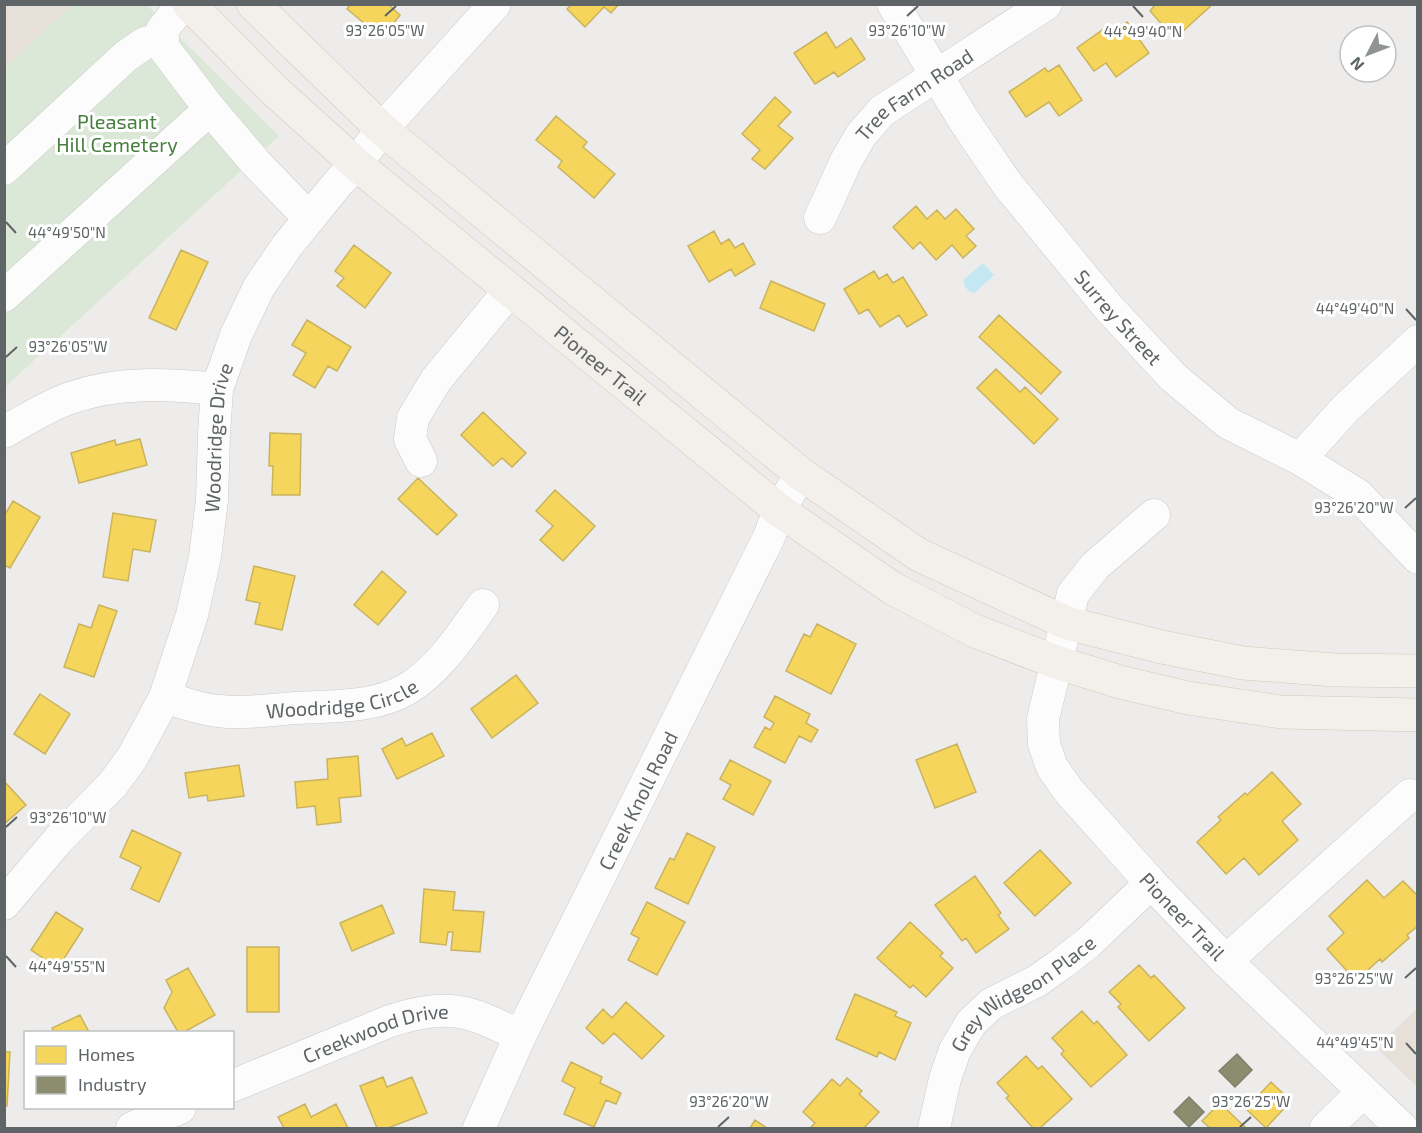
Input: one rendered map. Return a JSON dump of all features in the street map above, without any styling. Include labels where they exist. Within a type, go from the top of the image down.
[{"type":"main road","name":"Pioneer Trail","points":[[189,4],[275,91],[356,164],[779,510],[892,588],[975,631],[1056,662],[1120,682],[1188,698],[1270,710],[1418,715]]},
{"type":"main road","points":[[254,4],[382,129],[801,474],[919,555],[1067,622],[1162,647],[1243,663],[1335,670],[1418,671]]},
{"type":"street","points":[[183,4],[162,30],[163,47],[210,109],[256,163],[309,218]]},
{"type":"street","name":"Woodridge Drive","points":[[4,904],[59,839],[113,784],[132,758],[165,698],[192,615],[205,557],[212,500],[217,389],[236,335],[259,287],[287,246],[356,164],[382,129],[495,4]]},
{"type":"street","name":"Surrey Street","points":[[893,4],[936,76],[1007,184],[1108,306],[1173,377],[1228,423],[1300,459],[1358,495],[1418,558]]},
{"type":"street","name":"Tree Farm Road","points":[[820,219],[846,161],[861,135],[882,111],[1047,4]]},
{"type":"street","points":[[4,169],[126,56],[145,44],[163,38]]},
{"type":"street","points":[[4,296],[210,109]]},
{"type":"street","points":[[421,461],[410,439],[413,418],[436,381],[510,291]]},
{"type":"street","points":[[1300,459],[1346,408],[1418,341]]},
{"type":"street","points":[[4,432],[70,398],[106,388],[140,384],[217,389]]},
{"type":"street","name":"Creek Knoll Road","points":[[479,1128],[520,1036],[769,537],[779,510],[801,474]]},
{"type":"street","name":"Pioneer Trail","points":[[1154,515],[1095,566],[1073,594],[1043,719],[1044,744],[1052,767],[1068,790],[1151,883],[1226,961],[1402,1128]]},
{"type":"street","name":"Woodridge Circle","points":[[165,698],[216,711],[240,712],[352,704],[384,699],[406,690],[429,673],[483,605]]},
{"type":"street","points":[[1226,961],[1410,795]]},
{"type":"street","name":"Grey Widgeon Place","points":[[934,1128],[945,1079],[955,1050],[971,1023],[991,1004],[1037,981],[1088,943],[1151,883]]},
{"type":"street","name":"Creekwood Drive","points":[[234,1085],[390,1021],[438,1009],[465,1012],[520,1036]]},
{"type":"street","points":[[1326,1128],[1363,1092]]},
{"type":"street","points":[[132,1128],[175,1109]]},
{"type":"shaded area","points":[[5,5],[72,5],[5,67]]},
{"type":"shaded area","points":[[1417,1009],[1417,1087],[1376,1047]]},
{"type":"green space","name":"Pleasant Hill Cemetery","points":[[72,5],[147,5],[279,136],[5,387],[5,67]]},
{"type":"water","points":[[983,263],[994,275],[975,293],[967,289],[963,280]]},
{"type":"building: Homes","points":[[351,4],[388,4],[400,15],[382,38],[347,9]]},
{"type":"building: Homes","points":[[572,4],[619,4],[611,13],[604,7],[585,27],[567,9]]},
{"type":"building: Homes","points":[[1156,4],[1213,4],[1181,33],[1173,23],[1166,29],[1150,11]]},
{"type":"building: Homes","points":[[1127,22],[1149,53],[1116,77],[1106,63],[1094,71],[1077,48],[1105,28],[1110,34]]},
{"type":"building: Homes","points":[[826,32],[836,48],[851,38],[865,59],[838,77],[834,72],[815,84],[794,53]]},
{"type":"building: Homes","points":[[1059,65],[1082,100],[1059,116],[1049,102],[1026,117],[1009,92],[1045,68],[1048,72]]},
{"type":"building: Homes","points":[[775,97],[791,112],[778,126],[793,138],[765,169],[752,159],[760,150],[742,134]]},
{"type":"building: Homes","points":[[556,116],[587,142],[583,147],[615,174],[594,198],[558,167],[562,161],[536,140]]},
{"type":"building: Homes","points":[[916,206],[927,219],[937,210],[945,219],[956,209],[974,229],[966,236],[976,246],[963,258],[952,245],[936,260],[920,242],[913,249],[893,227]]},
{"type":"building: Homes","points":[[714,231],[721,244],[729,239],[735,248],[743,243],[755,264],[735,276],[731,269],[709,282],[688,246]]},
{"type":"building: Homes","points":[[354,245],[391,273],[365,308],[337,286],[344,278],[335,271]]},
{"type":"building: Homes","points":[[181,250],[208,262],[176,330],[149,318]]},
{"type":"building: Homes","points":[[874,271],[879,279],[887,274],[893,283],[903,277],[927,315],[907,327],[899,315],[880,327],[868,309],[859,314],[844,289]]},
{"type":"building: Homes","points":[[771,281],[825,304],[814,331],[760,308]]},
{"type":"building: Homes","points":[[999,315],[1061,372],[1041,394],[979,337]]},
{"type":"building: Homes","points":[[307,320],[351,347],[337,371],[328,366],[315,388],[293,375],[306,353],[292,345]]},
{"type":"building: Homes","points":[[996,369],[1020,392],[1025,387],[1058,419],[1034,444],[977,388]]},
{"type":"building: Homes","points":[[483,412],[526,453],[512,467],[502,458],[493,466],[461,435]]},
{"type":"building: Homes","points":[[270,433],[301,434],[300,495],[272,495],[273,466],[269,466]]},
{"type":"building: Homes","points":[[140,439],[147,465],[79,483],[71,453],[115,440],[116,445]]},
{"type":"building: Homes","points":[[418,478],[457,515],[437,535],[398,499]]},
{"type":"building: Homes","points":[[555,490],[595,526],[563,561],[540,540],[553,526],[536,511]]},
{"type":"building: Homes","points":[[13,501],[40,517],[10,568],[4,565],[4,516]]},
{"type":"building: Homes","points":[[113,513],[156,520],[150,552],[133,549],[128,581],[103,577]]},
{"type":"building: Homes","points":[[254,566],[295,576],[282,630],[255,624],[260,603],[246,600]]},
{"type":"building: Homes","points":[[382,571],[406,592],[378,625],[354,605]]},
{"type":"building: Homes","points":[[99,605],[117,611],[94,677],[64,667],[79,624],[91,628]]},
{"type":"building: Homes","points":[[817,624],[856,644],[831,694],[786,671],[804,634],[810,637]]},
{"type":"building: Homes","points":[[516,675],[538,703],[492,738],[471,709]]},
{"type":"building: Homes","points":[[40,694],[70,714],[45,754],[14,734]]},
{"type":"building: Homes","points":[[775,696],[810,714],[806,723],[818,730],[811,742],[799,736],[785,763],[754,747],[765,727],[770,730],[774,723],[764,717]]},
{"type":"building: Homes","points":[[432,733],[444,756],[397,779],[382,749],[402,738],[406,746]]},
{"type":"building: Homes","points":[[957,744],[976,792],[935,808],[916,760]]},
{"type":"building: Homes","points":[[358,756],[361,796],[339,798],[341,822],[317,825],[315,806],[297,808],[295,782],[328,779],[327,759]]},
{"type":"building: Homes","points":[[730,760],[771,781],[753,815],[723,799],[731,785],[720,779]]},
{"type":"building: Homes","points":[[239,765],[244,796],[208,801],[207,795],[189,798],[185,773]]},
{"type":"building: Homes","points":[[1272,772],[1301,804],[1282,821],[1298,840],[1259,875],[1244,858],[1226,874],[1197,842],[1221,820],[1218,817]]},
{"type":"building: Homes","points":[[4,781],[26,805],[4,824]]},
{"type":"building: Homes","points":[[132,830],[181,853],[159,902],[131,889],[141,867],[120,857]]},
{"type":"building: Homes","points":[[687,833],[715,847],[688,904],[655,888],[670,858],[674,860]]},
{"type":"building: Homes","points":[[1040,850],[1071,883],[1035,916],[1004,883]]},
{"type":"building: Homes","points":[[975,876],[1001,913],[998,915],[1009,929],[976,953],[966,938],[962,941],[935,905]]},
{"type":"building: Homes","points":[[1367,880],[1384,898],[1403,881],[1418,896],[1418,926],[1407,935],[1409,938],[1382,962],[1380,959],[1356,981],[1327,949],[1344,933],[1329,916]]},
{"type":"building: Homes","points":[[424,889],[455,892],[453,910],[484,912],[480,952],[451,950],[453,932],[448,932],[446,945],[420,942]]},
{"type":"building: Homes","points":[[647,902],[685,922],[657,975],[628,960],[639,938],[631,934]]},
{"type":"building: Homes","points":[[382,905],[394,933],[352,951],[340,923]]},
{"type":"building: Homes","points":[[56,912],[83,929],[58,968],[31,950]]},
{"type":"building: Homes","points":[[910,922],[943,953],[940,956],[953,968],[926,997],[913,985],[910,988],[877,958]]},
{"type":"building: Homes","points":[[247,947],[279,947],[279,1012],[247,1012]]},
{"type":"building: Homes","points":[[1139,965],[1151,978],[1154,975],[1185,1008],[1149,1041],[1118,1007],[1121,1004],[1109,992]]},
{"type":"building: Homes","points":[[188,968],[215,1015],[186,1031],[177,1031],[164,1008],[172,992],[166,980]]},
{"type":"building: Homes","points":[[855,994],[897,1012],[895,1016],[911,1023],[895,1060],[879,1052],[877,1057],[836,1039]]},
{"type":"building: Homes","points":[[626,1002],[664,1036],[642,1059],[614,1033],[603,1044],[586,1028],[603,1009],[612,1018]]},
{"type":"building: Homes","points":[[1082,1011],[1094,1024],[1097,1021],[1127,1055],[1091,1087],[1061,1054],[1064,1051],[1052,1038]]},
{"type":"building: Homes","points":[[80,1015],[88,1031],[54,1031],[52,1028]]},
{"type":"building: Homes","points":[[4,1052],[10,1052],[7,1106],[4,1106]]},
{"type":"building: Homes","points":[[1026,1056],[1038,1069],[1042,1066],[1072,1099],[1040,1128],[1033,1128],[1006,1098],[1009,1096],[997,1083]]},
{"type":"building: Homes","points":[[571,1062],[602,1077],[600,1083],[621,1093],[616,1104],[606,1100],[594,1127],[564,1114],[575,1088],[562,1081]]},
{"type":"building: Homes","points":[[383,1077],[387,1087],[412,1077],[427,1113],[388,1128],[377,1128],[360,1086]]},
{"type":"building: Homes","points":[[847,1078],[862,1091],[859,1094],[879,1112],[864,1128],[810,1128],[815,1123],[803,1112],[832,1079],[840,1086]]},
{"type":"building: Homes","points":[[1271,1082],[1291,1101],[1266,1128],[1246,1109]]},
{"type":"building: Homes","points":[[1220,1103],[1246,1128],[1210,1128],[1202,1121]]},
{"type":"building: Homes","points":[[305,1104],[311,1117],[336,1104],[348,1128],[284,1128],[278,1117]]},
{"type":"building: Homes","points":[[755,1120],[767,1128],[750,1128]]},
{"type":"building: Industry","points":[[1237,1054],[1252,1070],[1235,1087],[1219,1071]]},
{"type":"building: Industry","points":[[1189,1097],[1204,1112],[1189,1127],[1174,1112]]}]
